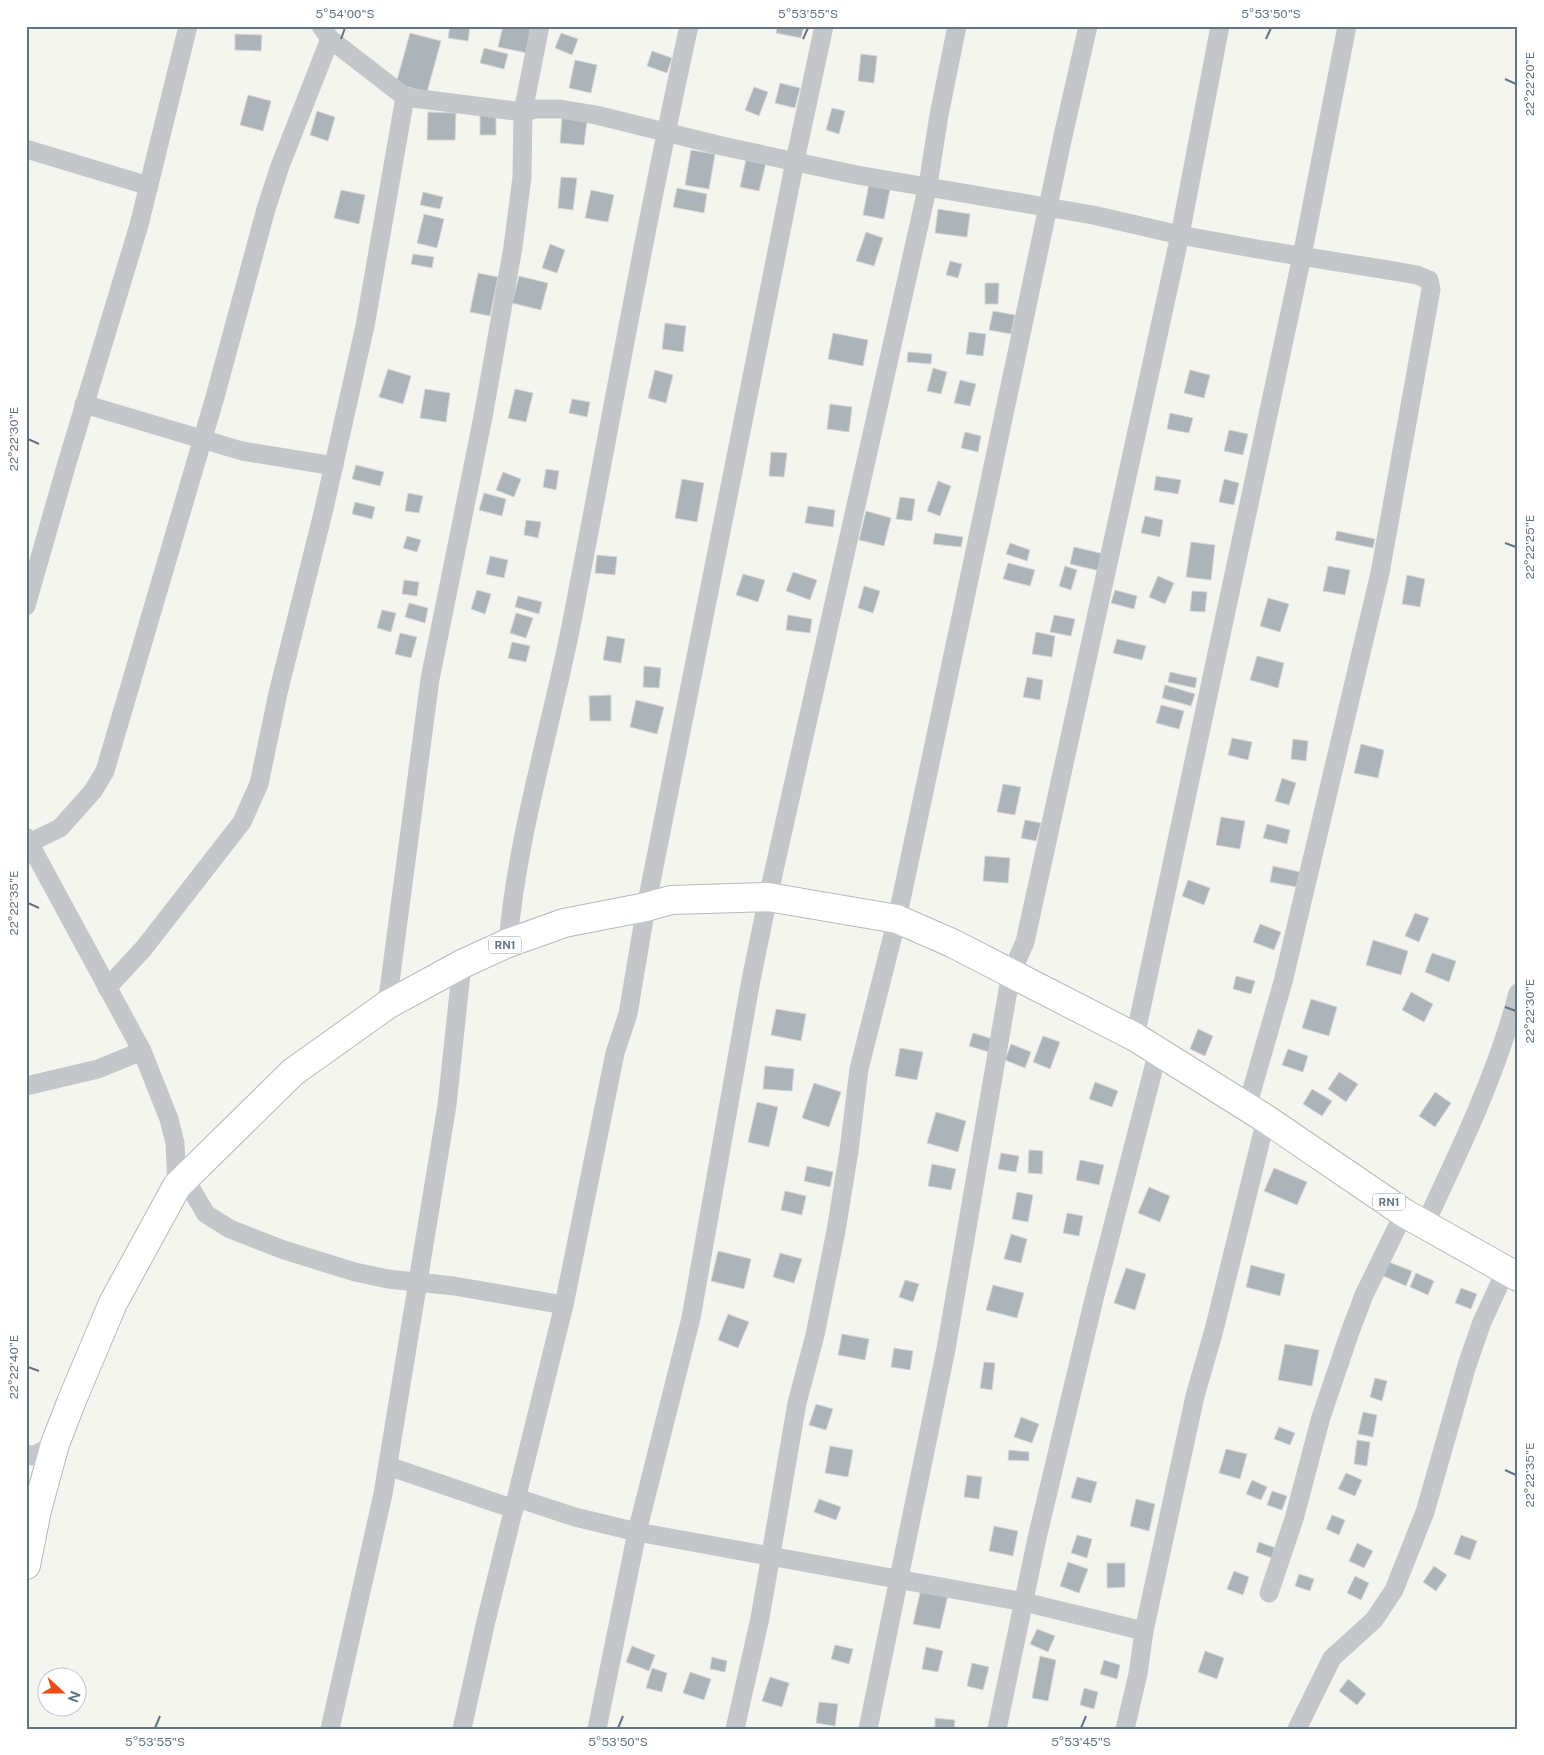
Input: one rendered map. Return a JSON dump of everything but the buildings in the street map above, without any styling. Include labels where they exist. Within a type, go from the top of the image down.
[{"type":"highway","name":"RN1","points":[[26,1565],[37,1510],[56,1444],[113,1303],[181,1182],[293,1072],[387,1005],[462,964],[508,943],[564,923],[646,907],[671,900],[768,897],[897,919],[952,943],[1147,1044],[1256,1113],[1414,1218],[1512,1274]]},
{"type":"street","points":[[26,606],[149,186],[188,26]]},
{"type":"street","points":[[387,1005],[436,642],[483,417],[513,247],[522,177],[523,112],[540,26]]},
{"type":"street","points":[[508,943],[512,897],[518,863],[558,687],[689,26]]},
{"type":"street","points":[[462,1729],[564,1305],[608,1083],[628,1014],[646,907],[795,161],[824,26]]},
{"type":"street","points":[[598,1729],[637,1532],[692,1318],[748,994],[768,897],[928,185],[939,115],[957,26]]},
{"type":"street","points":[[735,1729],[771,1556],[786,1458],[836,1231],[849,1152],[859,1069],[897,919],[1088,26]]},
{"type":"street","points":[[868,1729],[946,1349],[1011,973],[1025,942],[1180,235],[1220,26]]},
{"type":"street","points":[[997,1729],[1024,1602],[1095,1295],[1147,1044],[1346,26]]},
{"type":"street","points":[[564,1305],[417,1281],[388,1279],[355,1272],[284,1250],[230,1229],[206,1214],[181,1182],[169,1119],[142,1051],[28,840],[60,828],[93,791],[105,771],[130,692],[280,166],[326,33],[405,97],[523,112],[536,109],[560,109],[596,115],[857,175],[928,185],[1093,215],[1180,235],[1417,275],[1429,280],[1431,290],[1380,573],[1283,982],[1214,1330],[1195,1396],[1144,1630],[1138,1674],[1125,1729]]},
{"type":"street","points":[[107,988],[144,948],[242,822],[259,784],[278,693],[334,466],[365,326],[405,97]]},
{"type":"street","points":[[26,149],[149,186]]},
{"type":"street","points":[[84,404],[242,451],[334,466]]},
{"type":"street","points":[[330,1729],[388,1466],[447,1105],[462,964]]},
{"type":"street","points":[[1269,1593],[1294,1519],[1321,1417],[1364,1295],[1414,1218],[1452,1166],[1500,1052],[1518,993]]},
{"type":"street","points":[[26,1086],[98,1070],[142,1051]]},
{"type":"street","points":[[1297,1729],[1332,1658],[1374,1620],[1394,1590],[1425,1512],[1470,1356],[1482,1322],[1512,1274]]},
{"type":"street","points":[[26,1454],[33,1456],[56,1444]]},
{"type":"street","points":[[388,1466],[515,1504],[637,1532],[1024,1602],[1144,1630]]}]
